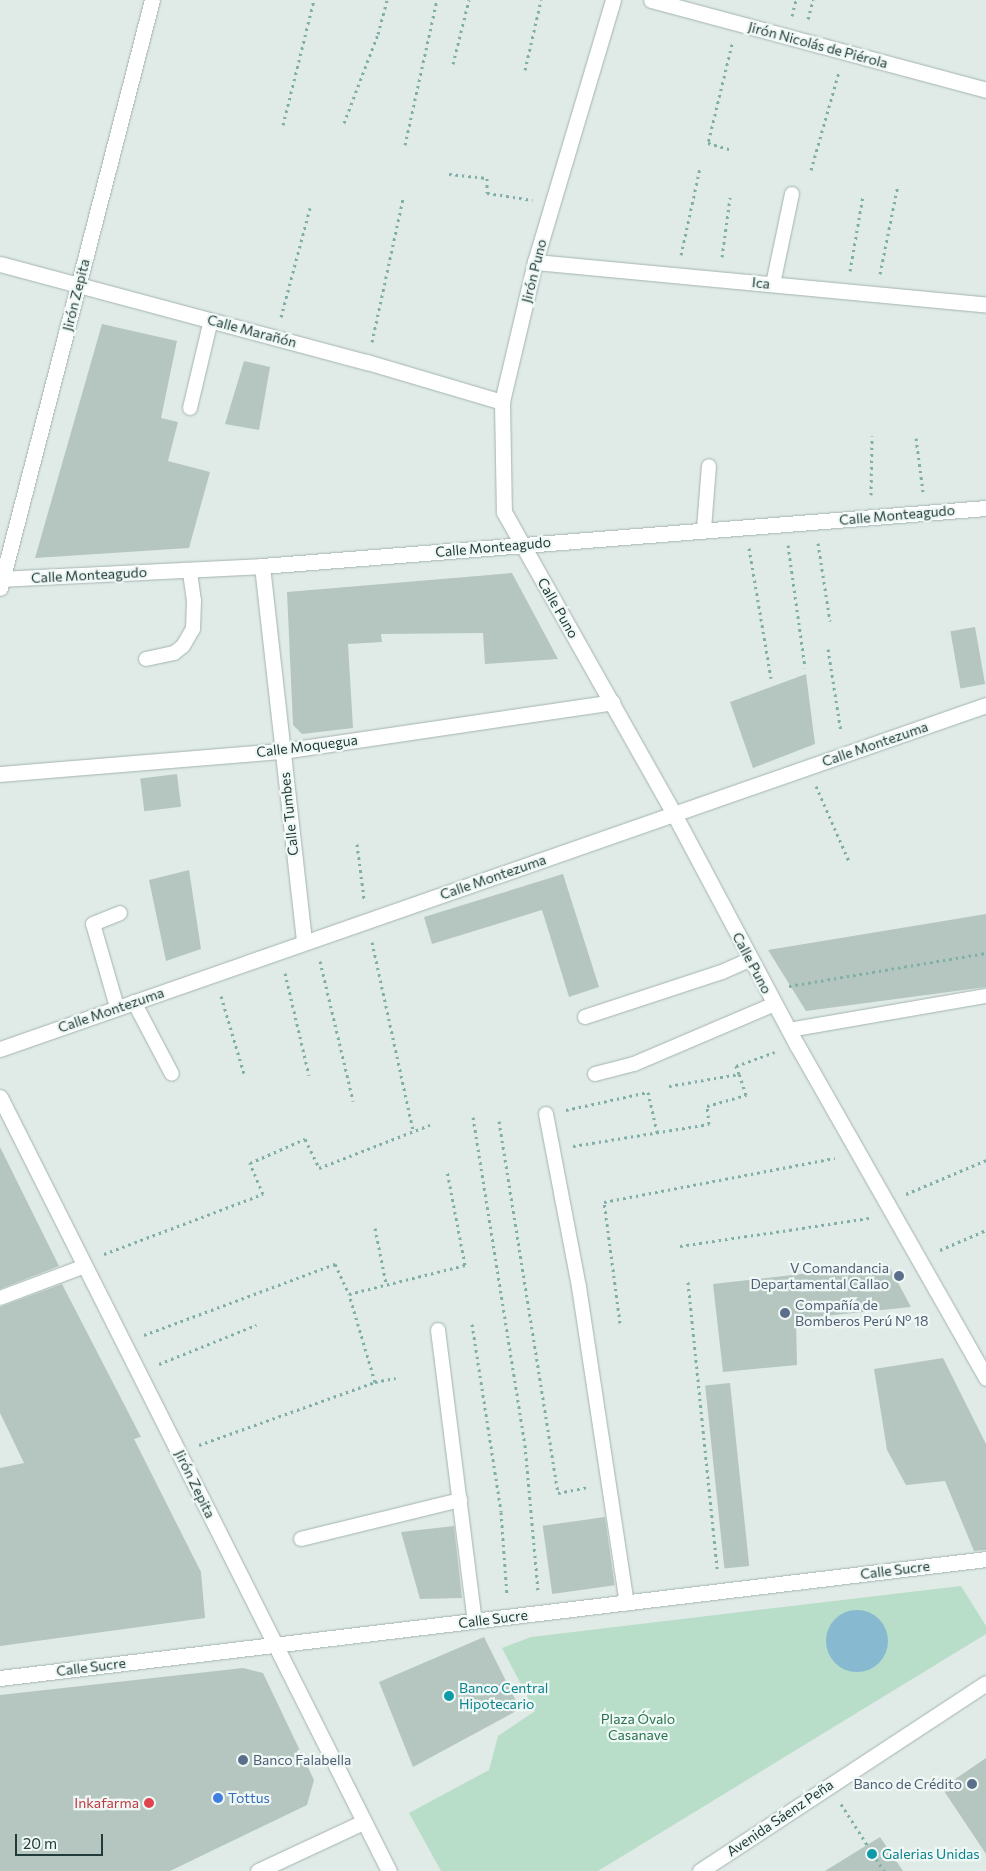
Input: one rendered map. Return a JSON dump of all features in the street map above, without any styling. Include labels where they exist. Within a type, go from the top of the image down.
[{"type":"street","name":"Jirón Zepita","points":[[1,582],[152,0]]},
{"type":"street","name":"Jirón Puno","points":[[522,545],[504,512],[502,402],[535,262],[613,0]]},
{"type":"street","name":"Jirón Nicolás de Piérola","points":[[651,0],[986,90]]},
{"type":"street","name":"Ica","points":[[535,262],[986,304]]},
{"type":"street","name":"Calle Marañón","points":[[0,264],[367,362],[502,402]]},
{"type":"street","name":"Calle Monteagudo","points":[[1,582],[262,566],[704,529],[745,528],[986,508]]},
{"type":"street","name":"Calle Puno","points":[[522,545],[674,814],[797,1045],[986,1378]]},
{"type":"street","name":"Calle Tumbes","points":[[262,566],[282,751],[308,941]]},
{"type":"street","name":"Calle Moquegua","points":[[0,774],[282,751],[612,702]]},
{"type":"street","name":"Calle Montezuma","points":[[0,1049],[986,705]]},
{"type":"street","name":"Jirón Zepita","points":[[0,1097],[140,1372],[274,1646],[389,1871]]},
{"type":"street","name":"Calle Sucre","points":[[0,1678],[986,1559]]},
{"type":"street","name":"Avenida Sáenz Peña","points":[[700,1871],[828,1785],[986,1683]]},
{"type":"street","points":[[258,1871],[363,1822]]},
{"type":"lane","points":[[772,284],[792,194]]},
{"type":"lane","points":[[190,408],[210,320]]},
{"type":"lane","points":[[704,529],[709,466]]},
{"type":"lane","points":[[146,658],[174,653],[183,646],[193,629],[190,570]]},
{"type":"lane","points":[[117,1007],[93,924],[120,913]]},
{"type":"lane","points":[[585,1017],[722,972],[751,959]]},
{"type":"lane","points":[[789,1030],[986,996]]},
{"type":"lane","points":[[134,1002],[172,1074]]},
{"type":"lane","points":[[595,1074],[634,1064],[775,1004]]},
{"type":"lane","points":[[546,1114],[579,1287],[627,1603]]},
{"type":"lane","points":[[0,1298],[84,1264]]},
{"type":"lane","points":[[438,1330],[475,1622]]},
{"type":"lane","points":[[301,1540],[460,1500]]},
{"type":"path","points":[[283,125],[314,0]]},
{"type":"path","points":[[344,123],[378,34],[387,0]]},
{"type":"path","points":[[405,145],[437,0]]},
{"type":"path","points":[[453,64],[469,0]]},
{"type":"path","points":[[525,70],[541,0]]},
{"type":"path","points":[[732,150],[708,143],[737,23]]},
{"type":"path","points":[[811,170],[844,52]]},
{"type":"path","points":[[677,275],[700,168]]},
{"type":"path","points":[[449,174],[487,178],[487,194],[553,203]]},
{"type":"path","points":[[876,294],[898,185]]},
{"type":"path","points":[[847,291],[863,196]]},
{"type":"path","points":[[718,279],[730,198]]},
{"type":"path","points":[[367,362],[403,199]]},
{"type":"path","points":[[275,337],[310,208]]},
{"type":"path","points":[[870,518],[872,436]]},
{"type":"path","points":[[916,438],[925,513]]},
{"type":"path","points":[[815,522],[830,621]]},
{"type":"path","points":[[786,524],[805,668]]},
{"type":"path","points":[[745,528],[771,678]]},
{"type":"path","points":[[828,649],[844,754]]},
{"type":"path","points":[[808,767],[849,862]]},
{"type":"path","points":[[357,844],[367,920],[413,1130]]},
{"type":"path","points":[[308,941],[321,963],[353,1101]]},
{"type":"path","points":[[279,951],[309,1075]]},
{"type":"path","points":[[767,990],[986,953]]},
{"type":"path","points":[[214,974],[245,1077]]},
{"type":"path","points":[[552,1149],[709,1124],[707,1106],[746,1095],[736,1066],[797,1045]]},
{"type":"path","points":[[669,1086],[739,1074]]},
{"type":"path","points":[[546,1114],[648,1092],[657,1132]]},
{"type":"path","points":[[473,1117],[525,1445],[540,1613]]},
{"type":"path","points":[[499,1121],[558,1493],[610,1484]]},
{"type":"path","points":[[84,1264],[263,1194],[250,1163],[305,1139],[319,1168],[430,1125]]},
{"type":"path","points":[[620,1323],[604,1202],[858,1153]]},
{"type":"path","points":[[680,1246],[889,1208],[986,1160]]},
{"type":"path","points":[[349,1294],[386,1283],[465,1265],[447,1171]]},
{"type":"path","points":[[375,1228],[386,1283]]},
{"type":"path","points":[[919,1260],[986,1230]]},
{"type":"path","points":[[125,1342],[336,1264],[349,1294],[375,1382]]},
{"type":"path","points":[[688,1282],[720,1591]]},
{"type":"path","points":[[472,1324],[501,1512],[509,1617]]},
{"type":"path","points":[[140,1372],[256,1325]]},
{"type":"path","points":[[179,1452],[375,1382],[396,1378]]},
{"type":"path","points":[[828,1785],[884,1871]]},
{"type":"green space","name":"Plaza Óvalo Casanave","points":[[961,1586],[986,1626],[986,1634],[598,1871],[441,1871],[409,1813],[489,1770],[498,1736],[535,1711],[502,1648],[531,1637]]},
{"type":"water","points":[[857,1610],[869,1612],[879,1619],[886,1629],[888,1641],[886,1653],[879,1663],[869,1670],[857,1672],[845,1670],[835,1663],[828,1653],[826,1641],[828,1629],[835,1619],[845,1612]]},
{"type":"building","points":[[102,324],[177,341],[161,418],[178,422],[168,461],[210,472],[189,548],[35,558]]},
{"type":"building","points":[[244,361],[270,367],[259,430],[225,424]]},
{"type":"building","points":[[512,573],[558,659],[485,664],[483,633],[381,634],[382,642],[348,644],[353,728],[302,734],[293,725],[287,592]]},
{"type":"building","points":[[975,627],[985,684],[960,688],[950,631]]},
{"type":"building","points":[[806,674],[815,744],[753,768],[730,702]]},
{"type":"building","points":[[177,774],[181,807],[144,811],[140,779]]},
{"type":"building","points":[[189,870],[201,949],[166,961],[149,880]]},
{"type":"building","points":[[563,874],[599,987],[569,997],[542,910],[432,944],[424,917]]},
{"type":"building","points":[[986,914],[986,987],[806,1011],[768,950]]},
{"type":"building","points":[[0,1147],[59,1266],[0,1289]]},
{"type":"building","name":"Compañía de Bomberos Perú Nº 18","points":[[888,1264],[911,1307],[796,1319],[797,1365],[723,1372],[713,1284]]},
{"type":"building","points":[[62,1284],[141,1437],[134,1439],[201,1572],[205,1618],[0,1646],[0,1468],[24,1463],[0,1413],[0,1307]]},
{"type":"building","points":[[943,1358],[986,1444],[986,1550],[974,1551],[945,1481],[906,1485],[887,1450],[874,1369]]},
{"type":"building","points":[[730,1383],[749,1566],[724,1569],[705,1386]]},
{"type":"building","points":[[605,1517],[615,1585],[552,1594],[543,1526]]},
{"type":"building","points":[[454,1526],[462,1598],[420,1599],[401,1532]]},
{"type":"building","name":"Banco Central Hipotecario","points":[[484,1637],[520,1709],[413,1767],[379,1682]]},
{"type":"building","points":[[243,1668],[263,1673],[314,1780],[307,1805],[170,1871],[0,1871],[0,1695]]},
{"type":"building","points":[[986,1758],[986,1854],[942,1788]]},
{"type":"building","name":"Galerias Unidas","points":[[880,1837],[903,1871],[825,1871]]},
{"type":"place","name":"V Comandancia Departamental Callao","points":[[899,1276]]},
{"type":"place","name":"Compañía de Bomberos Perú Nº 18","points":[[785,1313]]},
{"type":"place","name":"Banco Central Hipotecario","points":[[449,1696]]},
{"type":"place","name":"Banco Falabella","points":[[243,1760]]},
{"type":"place","name":"Banco de Crédito","points":[[972,1784]]},
{"type":"place","name":"Tottus","points":[[218,1798]]},
{"type":"place","name":"Inkafarma","points":[[149,1803]]},
{"type":"place","name":"Galerias Unidas","points":[[872,1854]]}]
